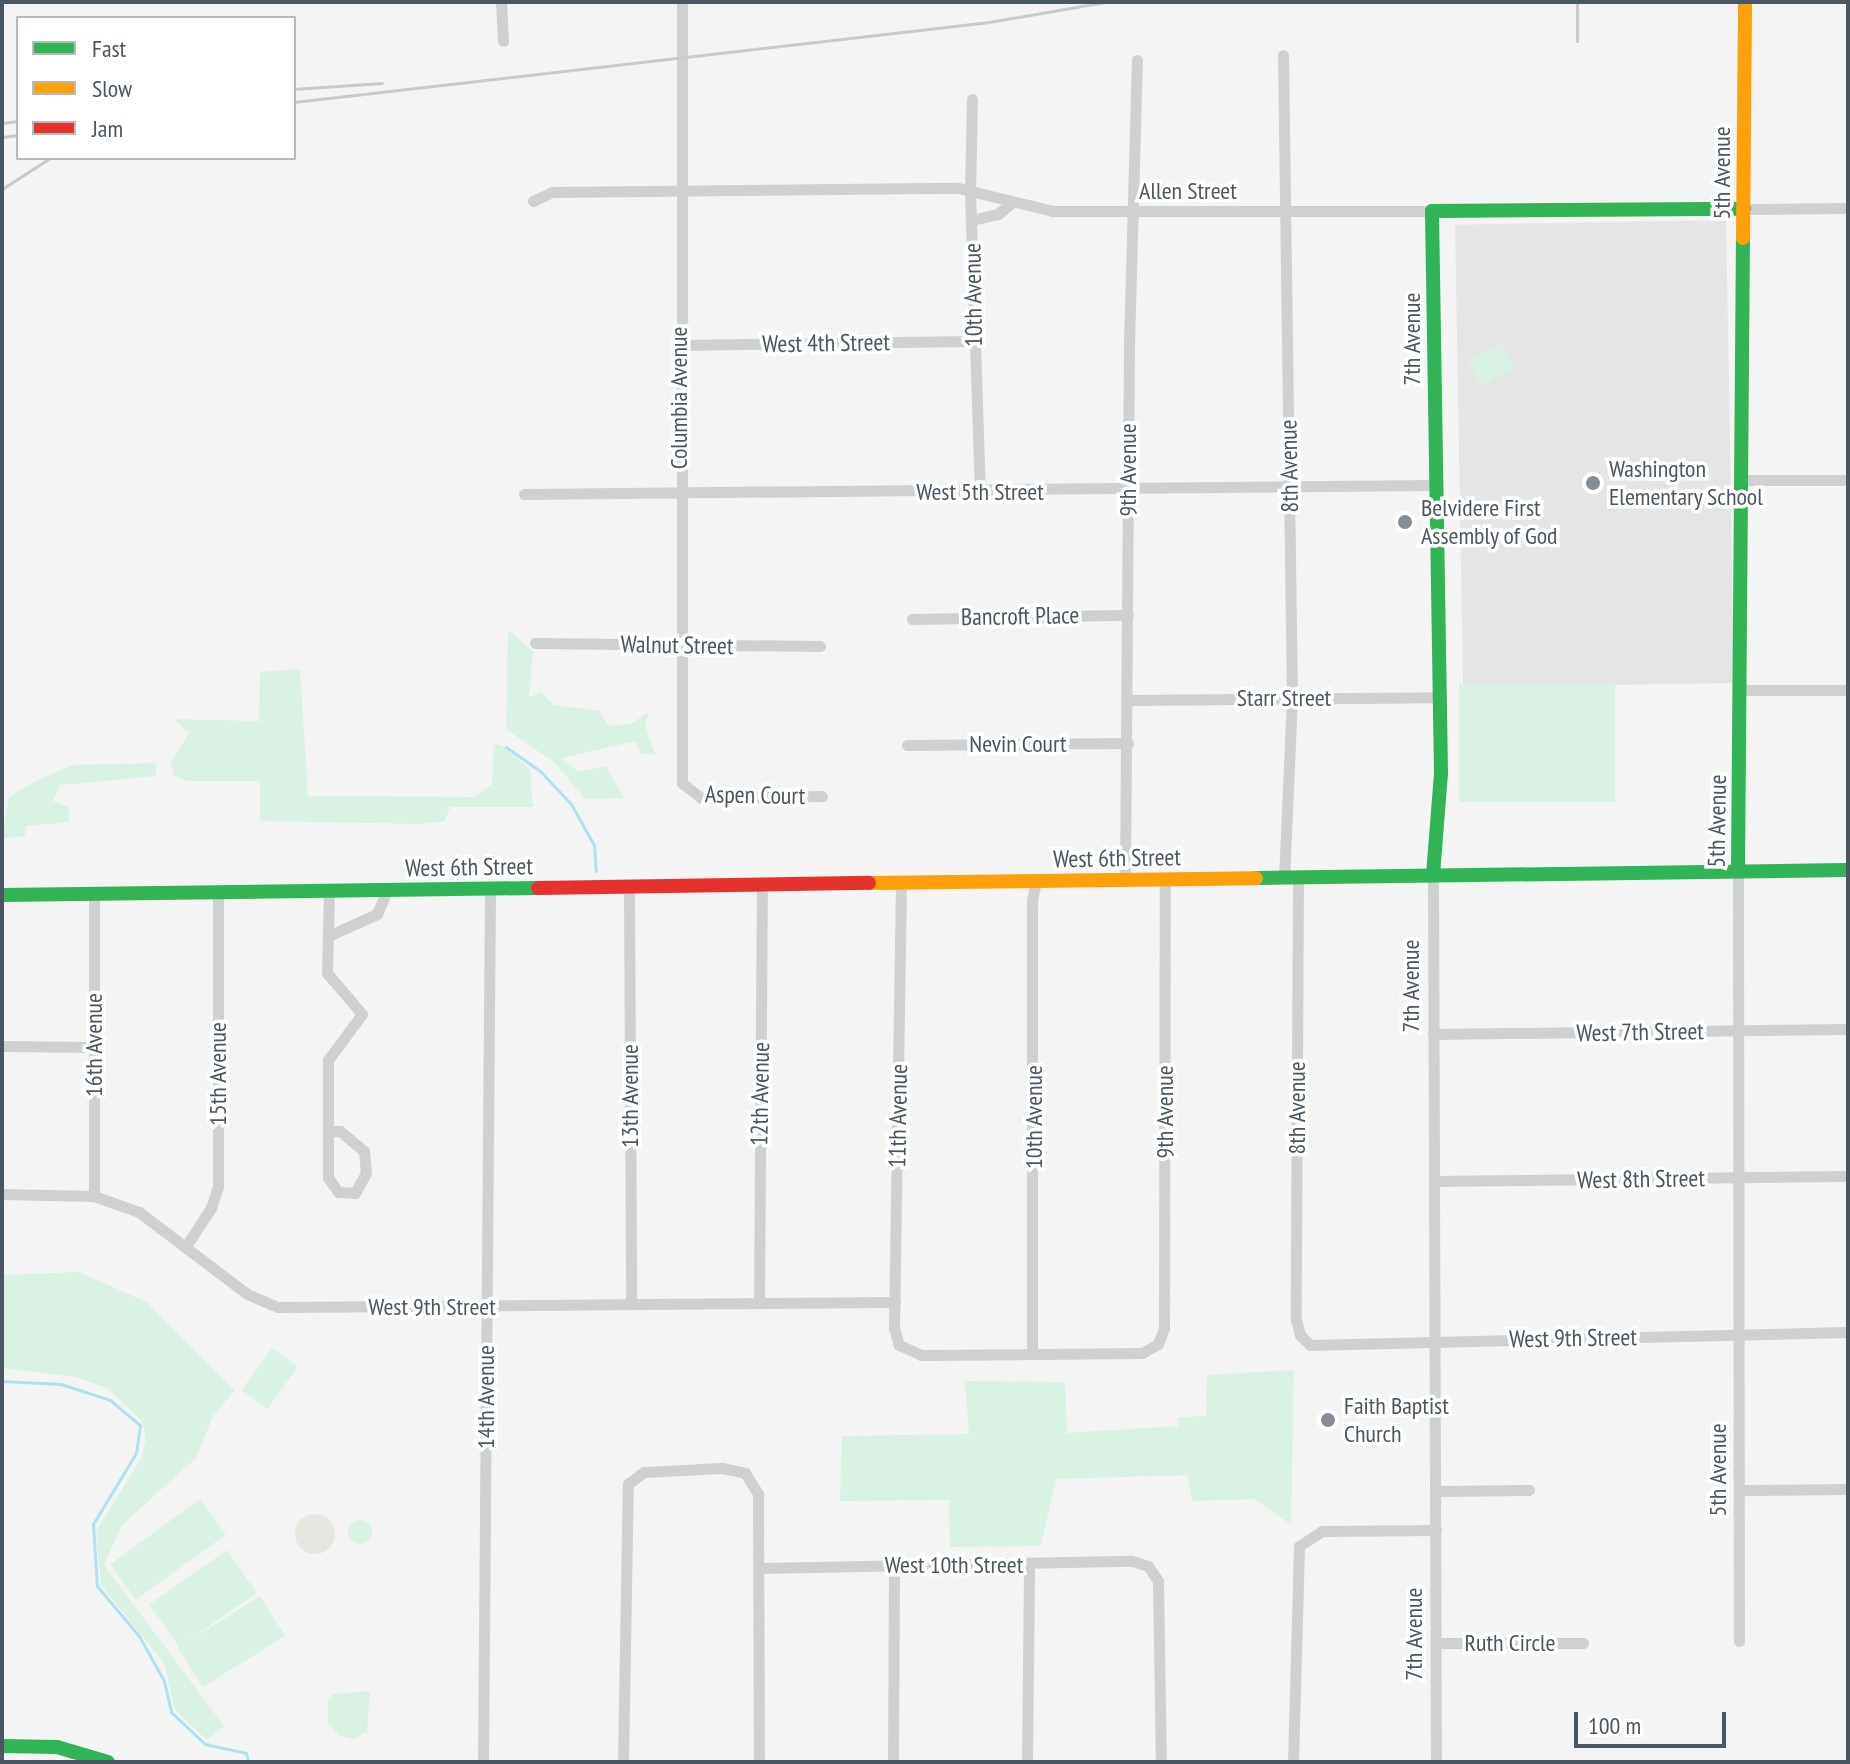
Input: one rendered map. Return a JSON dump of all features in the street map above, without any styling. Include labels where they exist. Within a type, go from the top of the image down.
[{"type":"street","points":[[501,2],[503,41]]},
{"type":"street","name":"Columbia Avenue","points":[[682,2],[679,645],[682,783],[688,792]]},
{"type":"street","name":"5th Avenue","points":[[1739,1641],[1738,870],[1745,2]]},
{"type":"street","name":"8th Avenue","points":[[1283,55],[1290,489],[1296,1319],[1302,1338]]},
{"type":"street","name":"9th Avenue","points":[[1125,879],[1131,213],[1137,60]]},
{"type":"street","name":"10th Avenue","points":[[972,99],[973,341],[980,492]]},
{"type":"street","name":"Allen Street","points":[[533,201],[552,192],[958,188],[1010,204],[1131,213],[1848,208]]},
{"type":"street","points":[[972,220],[998,214],[1010,204]]},
{"type":"street","name":"7th Avenue","points":[[1432,211],[1441,697],[1433,875],[1436,1762]]},
{"type":"street","name":"West 4th Street","points":[[679,345],[973,341]]},
{"type":"street","points":[[1743,480],[1848,480]]},
{"type":"street","name":"West 5th Street","points":[[524,494],[1127,491],[1436,485]]},
{"type":"street","name":"Bancroft Place","points":[[912,619],[1128,615]]},
{"type":"street","name":"Walnut Street","points":[[535,643],[820,646]]},
{"type":"street","points":[[1741,690],[1848,690]]},
{"type":"street","name":"Starr Street","points":[[1128,700],[1441,697]]},
{"type":"street","name":"Nevin Court","points":[[907,745],[1128,743]]},
{"type":"street","name":"Aspen Court","points":[[688,792],[701,798],[822,796]]},
{"type":"street","name":"West 6th Street","points":[[2,895],[1848,870]]},
{"type":"street","name":"9th Avenue","points":[[1032,1354],[1142,1353],[1158,1344],[1164,1328],[1165,878]]},
{"type":"street","name":"10th Avenue","points":[[1032,1354],[1032,900],[1036,881]]},
{"type":"street","name":"11th Avenue","points":[[901,882],[894,1328],[901,1347],[921,1355],[1032,1354]]},
{"type":"street","name":"12th Avenue","points":[[759,1302],[762,885]]},
{"type":"street","name":"13th Avenue","points":[[629,887],[631,1304]]},
{"type":"street","name":"14th Avenue","points":[[483,1762],[490,888]]},
{"type":"street","name":"West 6th Street","points":[[328,936],[377,914],[387,890]]},
{"type":"street","points":[[328,1131],[340,1131],[364,1151],[366,1173],[355,1193],[338,1192],[330,1183],[328,1131],[328,1060],[362,1014],[327,973],[329,891]]},
{"type":"street","name":"15th Avenue","points":[[186,1246],[211,1208],[218,1187],[218,893]]},
{"type":"street","name":"16th Avenue","points":[[94,894],[94,1196]]},
{"type":"street","name":"West 7th Street","points":[[1433,1034],[1848,1029]]},
{"type":"street","points":[[3,1046],[95,1047]]},
{"type":"street","name":"West 8th Street","points":[[1434,1181],[1848,1176]]},
{"type":"street","name":"West 9th Street","points":[[2,1194],[94,1196],[139,1212],[247,1294],[278,1307],[486,1308],[895,1302]]},
{"type":"street","name":"West 9th Street","points":[[1302,1338],[1329,1347],[1848,1332]]},
{"type":"street","points":[[623,1762],[628,1484],[644,1472],[722,1468],[753,1480],[758,1494],[759,1762]]},
{"type":"street","points":[[1741,1490],[1848,1489]]},
{"type":"street","points":[[1436,1491],[1529,1490]]},
{"type":"street","points":[[1293,1762],[1299,1546],[1322,1531],[1436,1530]]},
{"type":"street","name":"West 10th Street","points":[[759,1568],[1132,1561],[1148,1566],[1158,1581],[1161,1762]]},
{"type":"street","points":[[1027,1762],[1029,1564]]},
{"type":"street","points":[[893,1762],[894,1565]]},
{"type":"street","name":"Ruth Circle","points":[[1437,1643],[1583,1643]]},
{"type":"street","points":[[2,1746],[57,1747],[108,1762]]},
{"type":"shaded area","name":"Washington Elementary School","points":[[1726,220],[1734,683],[1463,688],[1455,225]]},
{"type":"green space","points":[[1501,343],[1514,369],[1481,386],[1468,360]]},
{"type":"green space","points":[[508,630],[533,651],[529,698],[541,692],[554,705],[599,711],[609,726],[630,724],[649,712],[645,724],[655,755],[641,753],[635,741],[562,758],[578,772],[606,766],[624,798],[585,799],[554,762],[506,729]]},
{"type":"green space","points":[[300,669],[308,796],[474,797],[492,784],[494,743],[506,747],[530,770],[533,807],[450,807],[445,821],[421,824],[260,821],[260,781],[188,781],[173,775],[171,762],[189,733],[173,719],[259,721],[260,672]]},
{"type":"green space","points":[[1459,684],[1615,684],[1615,802],[1459,802]]},
{"type":"green space","points":[[156,763],[156,776],[60,785],[53,801],[69,807],[69,822],[26,826],[25,836],[2,839],[9,797],[38,780],[73,765]]},
{"type":"green space","points":[[79,1272],[147,1302],[235,1390],[213,1416],[196,1458],[122,1525],[104,1565],[224,1726],[207,1740],[175,1710],[164,1663],[101,1585],[96,1531],[141,1459],[146,1440],[142,1421],[107,1388],[75,1377],[2,1368],[2,1275]]},
{"type":"green space","points":[[272,1348],[298,1367],[267,1409],[241,1390]]},
{"type":"green space","points":[[1294,1370],[1291,1525],[1255,1499],[1192,1501],[1188,1475],[1056,1479],[1041,1546],[950,1547],[949,1500],[840,1501],[842,1436],[969,1434],[965,1381],[1065,1382],[1067,1433],[1178,1426],[1179,1417],[1206,1416],[1207,1375]]},
{"type":"green space","points":[[200,1499],[226,1535],[136,1600],[110,1564]]},
{"type":"green space","points":[[360,1520],[369,1523],[372,1532],[369,1541],[360,1544],[351,1541],[348,1532],[351,1523]]},
{"type":"green space","points":[[227,1550],[257,1593],[179,1647],[149,1604]]},
{"type":"green space","points":[[260,1596],[285,1636],[203,1687],[178,1647]]},
{"type":"green space","points":[[370,1691],[367,1732],[353,1739],[339,1736],[328,1724],[328,1700],[333,1694]]},
{"type":"sand","points":[[315,1514],[329,1520],[335,1534],[329,1548],[315,1554],[301,1548],[295,1534],[301,1520]]},
{"type":"waterway","points":[[506,747],[540,771],[571,804],[594,845],[596,871]]},
{"type":"waterway","points":[[2,1381],[61,1384],[110,1400],[140,1425],[136,1453],[93,1524],[97,1586],[139,1636],[164,1681],[171,1712],[205,1744],[246,1753],[248,1762]]},
{"type":"railway","points":[[296,102],[989,22],[1105,2]]},
{"type":"railway","points":[[1577,2],[1577,41]]},
{"type":"railway","points":[[296,89],[382,83]]},
{"type":"railway","points":[[2,123],[16,121]]},
{"type":"railway","points":[[2,137],[16,135]]},
{"type":"railway","points":[[2,189],[47,160]]},
{"type":"traffic: fast","points":[[1433,875],[1441,773],[1432,211],[1744,209]]},
{"type":"traffic: fast","points":[[1738,870],[1743,238]]},
{"type":"traffic: fast","points":[[1256,878],[1848,870]]},
{"type":"traffic: fast","points":[[2,895],[538,888]]},
{"type":"traffic: fast","points":[[2,1746],[57,1747],[108,1762]]},
{"type":"traffic: slow","points":[[1743,238],[1745,2]]},
{"type":"traffic: slow","points":[[869,883],[1256,878]]},
{"type":"traffic: jam","points":[[538,888],[869,883]]},
{"type":"place","name":"Washington Elementary School","points":[[1593,483]]},
{"type":"place","name":"Belvidere First Assembly of God","points":[[1405,522]]},
{"type":"place","name":"Faith Baptist Church","points":[[1328,1420]]}]
